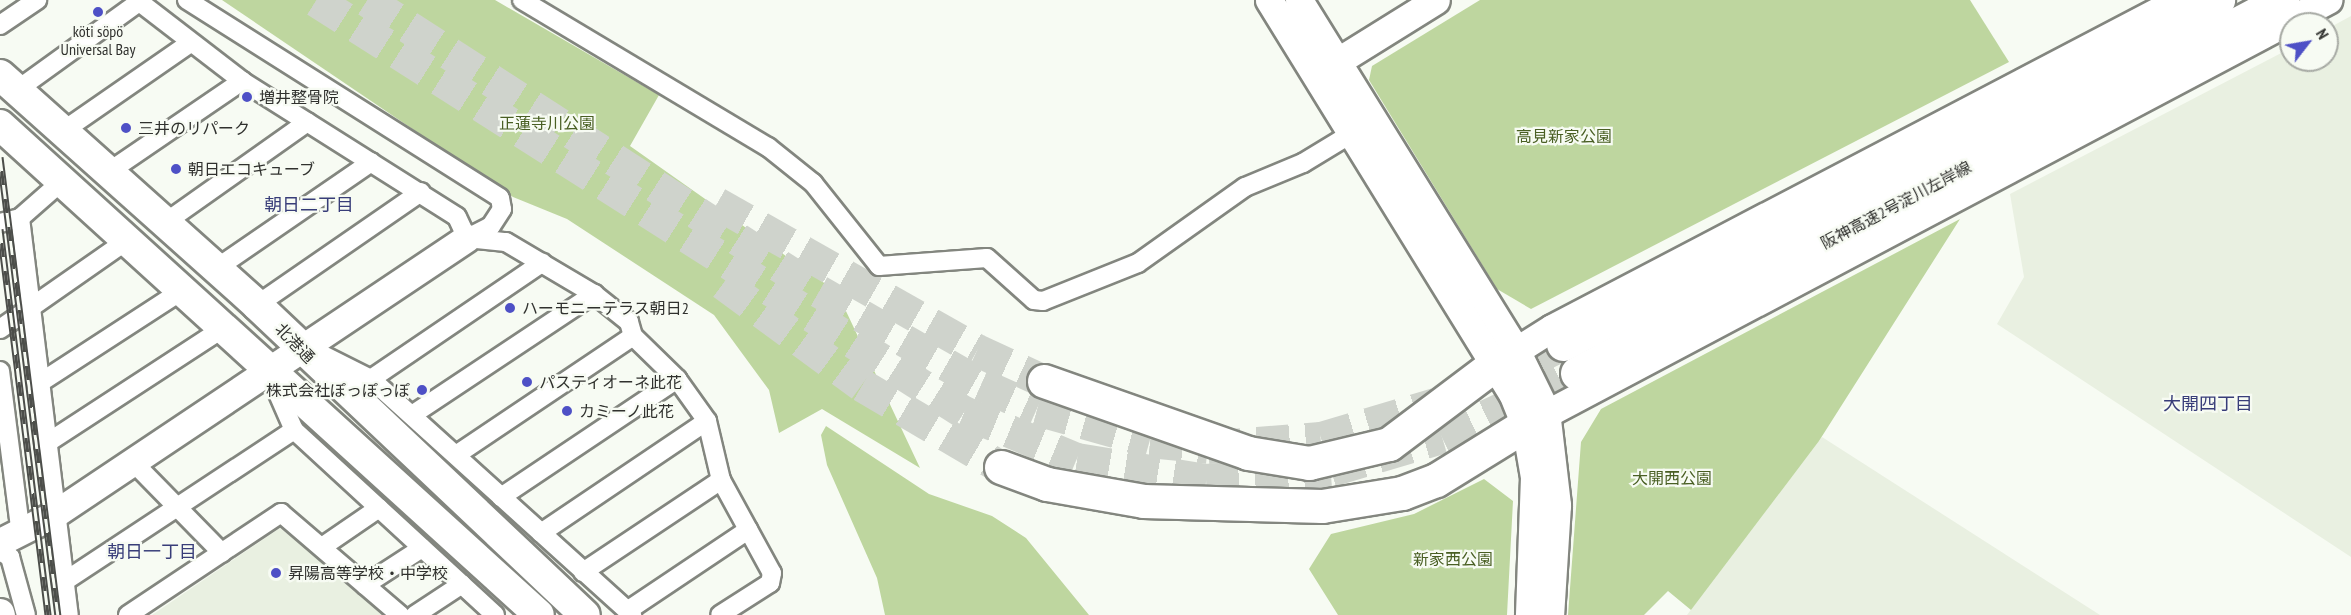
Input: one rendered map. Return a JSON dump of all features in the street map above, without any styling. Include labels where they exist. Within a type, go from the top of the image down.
[{"type":"highway","points":[[2203,12],[2282,0]]},
{"type":"highway","name":"阪神高速2号淀川左岸線","points":[[1563,344],[2203,12]]},
{"type":"highway","name":"阪神高速2号淀川左岸線","points":[[1577,373],[2203,12]]},
{"type":"highway","points":[[1044,381],[1248,453],[1309,463],[1389,444],[1506,357]]},
{"type":"highway","points":[[1001,467],[1047,484],[1143,501],[1322,506],[1392,495],[1436,480],[1535,418]]},
{"type":"main road","name":"北港通","points":[[9,83],[110,171],[303,347],[319,369],[585,615]]},
{"type":"main road","points":[[0,125],[539,615]]},
{"type":"street","points":[[0,25],[37,0]]},
{"type":"street","points":[[0,371],[11,538],[53,514],[133,462],[499,217],[500,198],[187,0]]},
{"type":"street","points":[[522,0],[768,147],[827,199],[879,266],[987,258],[1034,300],[1043,302],[1138,263],[1245,187],[1304,163],[1362,126]]},
{"type":"street","points":[[1269,0],[1326,68],[1506,357],[1535,418],[1557,505],[1551,615]]},
{"type":"street","points":[[1299,0],[1326,68]]},
{"type":"street","points":[[1326,68],[1436,0]]},
{"type":"street","points":[[1535,418],[2328,0]]},
{"type":"street","points":[[9,83],[138,1],[189,43],[242,81],[421,192],[457,218],[468,238]]},
{"type":"street","points":[[1506,357],[2203,12]]},
{"type":"street","points":[[63,131],[189,43]]},
{"type":"street","points":[[110,171],[242,81]]},
{"type":"street","points":[[166,222],[307,122]]},
{"type":"street","points":[[217,268],[371,162]]},
{"type":"street","points":[[0,223],[20,218],[61,182]]},
{"type":"street","points":[[257,305],[421,192]]},
{"type":"street","points":[[20,218],[44,445],[62,583],[69,615]]},
{"type":"street","points":[[468,238],[506,242],[594,294],[629,322],[633,336],[677,379],[707,421],[722,480],[772,573],[770,583],[720,615]]},
{"type":"street","points":[[0,330],[126,241]]},
{"type":"street","points":[[371,379],[542,263]]},
{"type":"street","points":[[38,384],[181,291]]},
{"type":"street","points":[[412,416],[594,294]]},
{"type":"street","points":[[44,445],[222,329]]},
{"type":"street","points":[[456,455],[633,336]]},
{"type":"street","points":[[303,347],[371,379],[629,613],[747,530]]},
{"type":"street","points":[[268,371],[294,430],[495,615]]},
{"type":"street","points":[[501,497],[677,379]]},
{"type":"street","points":[[1529,615],[1535,513],[1535,418]]},
{"type":"street","points":[[541,533],[707,421]]},
{"type":"street","points":[[62,583],[294,430]]},
{"type":"street","points":[[133,462],[222,553]]},
{"type":"street","points":[[584,572],[722,480]]},
{"type":"street","points":[[322,547],[379,508]]},
{"type":"street","points":[[128,615],[281,513],[400,615]]},
{"type":"street","points":[[365,585],[422,548]]},
{"type":"street","points":[[0,551],[10,557],[26,615]]},
{"type":"street","points":[[415,615],[462,584]]},
{"type":"shaded area","points":[[2351,16],[2351,557],[1997,324],[2024,277],[2010,194],[2279,54],[2279,72],[2339,72],[2339,22]]},
{"type":"shaded area","points":[[1822,437],[2100,615],[1687,615]]},
{"type":"shaded area","name":"昇陽高等学校・中学校","points":[[280,528],[388,615],[152,615]]},
{"type":"green space","name":"正蓮寺川公園","points":[[222,0],[495,0],[659,95],[630,146],[837,292],[920,468],[822,409],[779,433],[769,390],[714,315],[567,219],[513,197]]},
{"type":"green space","name":"高見新家公園","points":[[1480,0],[1970,0],[2009,62],[1531,309],[1497,289],[1369,80],[1372,66]]},
{"type":"green space","name":"大開西公園","points":[[1960,219],[1819,441],[1691,610],[1668,591],[1644,615],[1568,615],[1581,442],[1601,409]]},
{"type":"green space","points":[[826,426],[929,494],[992,516],[1026,538],[1089,615],[885,615],[877,578],[827,465],[821,435]]},
{"type":"green space","name":"新家西公園","points":[[1484,479],[1513,501],[1507,615],[1338,615],[1309,569],[1331,534],[1414,514]]},
{"type":"tunnel","points":[[316,0],[964,412],[1077,459],[1206,480],[1331,470],[1442,437],[1577,373]]},
{"type":"tunnel","points":[[367,0],[819,291],[981,384],[1037,409],[1150,441],[1208,447],[1321,438],[1436,404]]},
{"type":"tunnel","points":[[717,203],[977,350],[1044,381]]},
{"type":"tunnel","points":[[723,283],[862,385],[1001,467]]},
{"type":"tunnel","points":[[1494,378],[1563,344]]},
{"type":"railway","points":[[0,157],[58,615]]},
{"type":"railway","points":[[0,229],[48,615]]},
{"type":"place","name":"köti söpö Universal Bay","points":[[98,12]]},
{"type":"place","name":"増井整骨院","points":[[247,97]]},
{"type":"place","name":"三井のリパーク","points":[[126,128]]},
{"type":"place","name":"朝日エコキューブ","points":[[176,169]]},
{"type":"place","name":"ハーモニーテラス朝日2","points":[[510,308]]},
{"type":"place","name":"パスティオーネ此花","points":[[527,382]]},
{"type":"place","name":"株式会社ぽっぽっぽ","points":[[422,390]]},
{"type":"place","name":"カミーノ此花","points":[[567,411]]},
{"type":"place","name":"昇陽高等学校・中学校","points":[[276,573]]},
{"type":"district","name":"朝日二丁目","points":[[309,205]]},
{"type":"district","name":"大開四丁目","points":[[2208,404]]},
{"type":"district","name":"朝日一丁目","points":[[152,552]]}]
